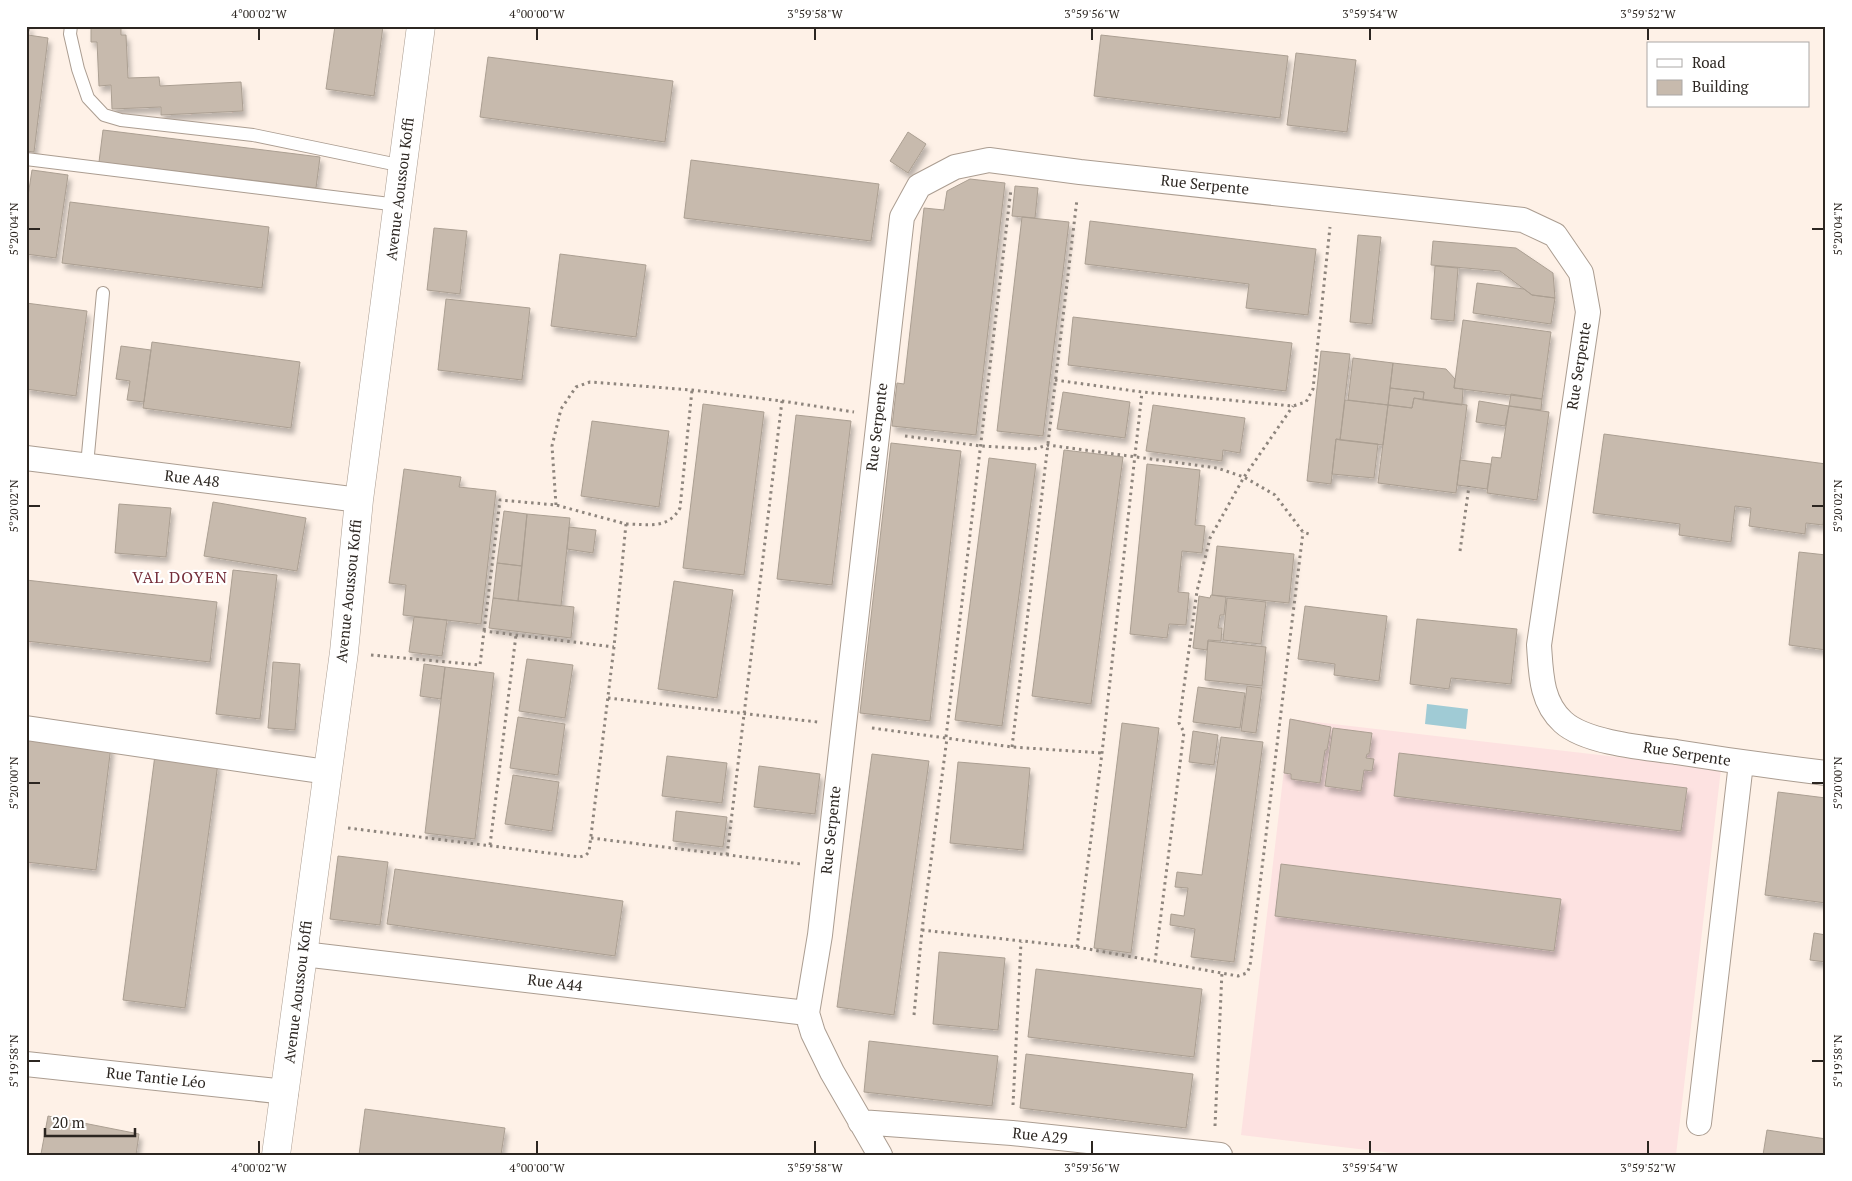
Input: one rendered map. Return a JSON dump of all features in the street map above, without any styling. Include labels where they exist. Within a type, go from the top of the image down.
[{"type":"street","name":"Avenue Aoussou Koffi","points":[[276,1155],[286,1092],[326,772],[344,652],[359,500],[421,26]]},
{"type":"street","name":"Rue Serpente","points":[[807,1013],[820,935],[902,217],[919,186],[955,167],[989,160],[1080,172],[1523,220],[1555,235],[1580,273],[1588,312],[1539,645],[1541,683],[1550,706],[1564,723],[1581,732],[1610,742],[1741,763],[1826,773]]},
{"type":"street","name":"Rue A48","points":[[26,458],[359,500]]},
{"type":"street","points":[[26,728],[326,772]]},
{"type":"street","points":[[1699,1123],[1741,763]]},
{"type":"street","name":"Rue A44","points":[[303,954],[807,1013]]},
{"type":"street","points":[[807,1013],[813,1033],[832,1072],[880,1155]]},
{"type":"street","name":"Rue Tantie Léo","points":[[26,1064],[286,1092]]},
{"type":"street","name":"Rue A29","points":[[860,1122],[1012,1133],[1217,1154]]},
{"type":"lane","points":[[71,26],[70,34],[78,69],[88,98],[104,115],[122,120],[252,135],[403,166]]},
{"type":"lane","points":[[26,159],[398,205]]},
{"type":"lane","points":[[87,465],[104,292]]},
{"type":"path","points":[[914,1015],[922,930],[1014,163]]},
{"type":"path","points":[[1012,747],[1080,172]]},
{"type":"path","points":[[1055,380],[1142,392],[1293,406],[1306,402],[1313,389],[1333,199]]},
{"type":"path","points":[[556,505],[552,446],[561,409],[576,387],[590,382],[692,390],[879,416],[892,434],[981,446],[1034,449],[1048,445],[1217,468],[1244,477],[1275,495],[1303,532],[1310,534]]},
{"type":"path","points":[[344,652],[480,665],[500,500],[556,505],[626,524],[663,524],[675,517],[680,508],[692,390]]},
{"type":"path","points":[[1077,947],[1136,457],[1142,392]]},
{"type":"path","points":[[727,855],[782,401]]},
{"type":"path","points":[[1155,962],[1184,732],[1179,723],[1197,592],[1210,538],[1244,477],[1293,406]]},
{"type":"path","points":[[1460,551],[1468,486]]},
{"type":"path","points":[[320,824],[580,858],[586,856],[589,852],[591,838],[614,647],[626,524]]},
{"type":"path","points":[[922,930],[1077,947],[1238,976],[1247,973],[1250,966],[1303,532]]},
{"type":"path","points":[[484,631],[614,647]]},
{"type":"path","points":[[490,845],[516,635]]},
{"type":"path","points":[[591,838],[827,867]]},
{"type":"path","points":[[1012,1133],[1021,942]]},
{"type":"path","points":[[1217,1154],[1222,972]]},
{"type":"shaded area","points":[[1290,719],[1721,769],[1676,1155],[1409,1155],[1241,1135]]},
{"type":"water","points":[[1427,704],[1468,709],[1466,729],[1425,724]]},
{"type":"building","points":[[26,26],[30,26],[28,35],[26,35]]},
{"type":"building","points":[[91,26],[121,26],[121,35],[126,35],[128,78],[159,77],[160,86],[241,82],[243,111],[161,115],[161,107],[112,109],[111,85],[99,86],[97,42],[91,42]]},
{"type":"building","points":[[335,26],[383,26],[374,96],[326,89]]},
{"type":"building","points":[[28,35],[48,38],[34,152],[26,151],[26,53]]},
{"type":"building","points":[[1101,35],[1288,56],[1280,118],[1094,96]]},
{"type":"building","points":[[1296,53],[1356,60],[1347,132],[1287,125]]},
{"type":"building","points":[[488,57],[673,81],[665,142],[480,117]]},
{"type":"building","points":[[103,130],[320,157],[316,188],[99,162]]},
{"type":"building","points":[[908,132],[926,144],[908,173],[890,161]]},
{"type":"building","points":[[691,160],[879,184],[871,241],[684,218]]},
{"type":"building","points":[[32,170],[68,175],[56,258],[26,254],[26,209]]},
{"type":"building","points":[[970,179],[1005,183],[976,435],[892,426],[897,383],[904,384],[924,208],[944,210],[947,191]]},
{"type":"building","points":[[1015,186],[1038,188],[1035,218],[1012,216]]},
{"type":"building","points":[[70,202],[269,227],[262,288],[62,263]]},
{"type":"building","points":[[1022,217],[1069,222],[1043,436],[997,431]]},
{"type":"building","points":[[1090,221],[1316,249],[1308,315],[1246,308],[1249,284],[1085,264]]},
{"type":"building","points":[[434,228],[467,231],[460,294],[427,290]]},
{"type":"building","points":[[1358,235],[1381,237],[1372,324],[1350,322]]},
{"type":"building","points":[[1433,241],[1516,248],[1553,273],[1555,298],[1532,295],[1500,271],[1431,265]]},
{"type":"building","points":[[560,254],[646,265],[636,337],[551,326]]},
{"type":"building","points":[[1435,266],[1458,268],[1454,321],[1431,319]]},
{"type":"building","points":[[1477,283],[1524,289],[1532,295],[1555,298],[1551,324],[1473,313]]},
{"type":"building","points":[[446,299],[530,308],[522,380],[438,370]]},
{"type":"building","points":[[26,303],[87,311],[76,396],[26,389]]},
{"type":"building","points":[[1073,317],[1292,343],[1286,391],[1068,365]]},
{"type":"building","points":[[1463,320],[1551,332],[1542,399],[1454,388]]},
{"type":"building","points":[[152,342],[300,362],[291,428],[143,408]]},
{"type":"building","points":[[121,346],[151,350],[144,402],[127,400],[130,381],[116,379]]},
{"type":"building","points":[[1321,351],[1350,354],[1340,440],[1336,439],[1331,484],[1307,481]]},
{"type":"building","points":[[1353,358],[1393,363],[1388,405],[1348,400]]},
{"type":"building","points":[[1393,363],[1446,369],[1455,379],[1454,388],[1463,389],[1462,405],[1423,400],[1424,392],[1390,388]]},
{"type":"building","points":[[1390,388],[1424,392],[1423,400],[1414,398],[1412,408],[1388,405]]},
{"type":"building","points":[[1063,392],[1130,402],[1125,438],[1057,429]]},
{"type":"building","points":[[1511,394],[1542,399],[1541,410],[1509,406]]},
{"type":"building","points":[[1414,398],[1467,405],[1456,493],[1378,483],[1388,405],[1412,408]]},
{"type":"building","points":[[1345,400],[1388,405],[1383,445],[1340,440]]},
{"type":"building","points":[[1479,401],[1509,406],[1505,426],[1476,422]]},
{"type":"building","points":[[703,404],[764,412],[744,575],[683,568]]},
{"type":"building","points":[[1153,405],[1245,418],[1240,453],[1223,450],[1222,461],[1146,451]]},
{"type":"building","points":[[1509,406],[1549,412],[1537,500],[1487,493],[1492,457],[1501,458]]},
{"type":"building","points":[[796,415],[851,421],[832,585],[777,579]]},
{"type":"building","points":[[592,421],[669,431],[659,507],[581,496]]},
{"type":"building","points":[[1604,434],[1826,464],[1826,501],[1823,525],[1806,523],[1805,534],[1749,526],[1751,508],[1735,506],[1731,542],[1679,535],[1680,524],[1593,513]]},
{"type":"building","points":[[1336,439],[1378,444],[1374,478],[1332,474]]},
{"type":"building","points":[[891,443],[961,451],[930,721],[860,713]]},
{"type":"building","points":[[1064,450],[1123,457],[1091,704],[1032,696]]},
{"type":"building","points":[[989,458],[1036,464],[1002,726],[955,720]]},
{"type":"building","points":[[1460,460],[1491,464],[1487,489],[1457,485]]},
{"type":"building","points":[[1147,464],[1200,470],[1195,525],[1205,526],[1202,553],[1182,551],[1178,592],[1189,593],[1186,625],[1169,624],[1167,638],[1130,634]]},
{"type":"building","points":[[404,469],[461,477],[459,487],[496,491],[481,624],[403,615],[406,585],[389,583]]},
{"type":"building","points":[[213,502],[306,518],[297,571],[204,556]]},
{"type":"building","points":[[119,504],[171,508],[166,557],[115,553]]},
{"type":"building","points":[[504,511],[527,514],[522,566],[497,563]]},
{"type":"building","points":[[527,514],[570,518],[561,606],[518,601]]},
{"type":"building","points":[[569,527],[596,530],[593,553],[567,549]]},
{"type":"building","points":[[1217,546],[1294,554],[1289,603],[1212,595]]},
{"type":"building","points":[[1799,552],[1826,555],[1826,650],[1789,645]]},
{"type":"building","points":[[497,563],[522,566],[518,601],[493,598]]},
{"type":"building","points":[[233,570],[277,575],[260,719],[216,714]]},
{"type":"building","points":[[26,580],[217,602],[210,662],[26,641]]},
{"type":"building","points":[[674,581],[733,590],[717,698],[658,689]]},
{"type":"building","points":[[1211,595],[1226,597],[1224,615],[1220,615],[1218,628],[1222,628],[1221,641],[1208,640],[1207,650],[1193,648],[1199,596],[1210,598]]},
{"type":"building","points":[[493,598],[574,607],[571,638],[489,628]]},
{"type":"building","points":[[1227,598],[1266,602],[1261,644],[1223,640]]},
{"type":"building","points":[[1305,606],[1387,616],[1379,681],[1334,675],[1335,664],[1298,659]]},
{"type":"building","points":[[414,617],[447,620],[442,656],[409,652]]},
{"type":"building","points":[[1417,619],[1517,629],[1511,684],[1451,678],[1449,689],[1410,684]]},
{"type":"building","points":[[1208,641],[1266,647],[1262,686],[1205,680]]},
{"type":"building","points":[[527,659],[573,665],[565,718],[519,711]]},
{"type":"building","points":[[273,662],[300,664],[295,730],[268,728]]},
{"type":"building","points":[[424,664],[445,667],[441,699],[420,696]]},
{"type":"building","points":[[445,667],[494,673],[475,839],[425,833]]},
{"type":"building","points":[[1247,686],[1262,688],[1256,733],[1241,731]]},
{"type":"building","points":[[1198,687],[1245,693],[1240,728],[1193,722]]},
{"type":"building","points":[[518,717],[565,724],[558,775],[510,768]]},
{"type":"building","points":[[1290,719],[1331,727],[1320,783],[1291,779],[1291,774],[1284,773]]},
{"type":"building","points":[[1122,723],[1159,728],[1131,953],[1094,948]]},
{"type":"building","points":[[1333,728],[1372,733],[1369,754],[1367,754],[1366,758],[1374,759],[1372,771],[1364,770],[1361,791],[1325,786]]},
{"type":"building","points":[[1193,731],[1218,735],[1214,765],[1189,762]]},
{"type":"building","points":[[26,736],[111,746],[96,870],[26,862]]},
{"type":"building","points":[[1221,737],[1263,742],[1234,962],[1191,957],[1195,929],[1170,925],[1171,914],[1184,916],[1188,888],[1175,887],[1177,872],[1202,875]]},
{"type":"building","points":[[1399,753],[1687,788],[1681,831],[1394,796]]},
{"type":"building","points":[[872,754],[929,761],[894,1015],[837,1007]]},
{"type":"building","points":[[155,755],[218,763],[185,1008],[123,1000]]},
{"type":"building","points":[[667,756],[727,763],[722,803],[662,796]]},
{"type":"building","points":[[958,762],[1030,768],[1023,850],[950,843]]},
{"type":"building","points":[[759,766],[820,774],[815,814],[754,807]]},
{"type":"building","points":[[513,775],[559,782],[552,831],[505,824]]},
{"type":"building","points":[[1778,792],[1826,798],[1826,903],[1765,895]]},
{"type":"building","points":[[676,811],[727,817],[723,847],[673,841]]},
{"type":"building","points":[[338,856],[388,862],[380,925],[330,919]]},
{"type":"building","points":[[1281,864],[1561,899],[1554,951],[1275,916]]},
{"type":"building","points":[[395,869],[623,901],[615,956],[387,924]]},
{"type":"building","points":[[1814,933],[1826,935],[1826,962],[1810,960]]},
{"type":"building","points":[[939,952],[1005,958],[998,1030],[933,1024]]},
{"type":"building","points":[[1036,969],[1202,989],[1194,1057],[1028,1037]]},
{"type":"building","points":[[869,1041],[998,1056],[992,1106],[864,1092]]},
{"type":"building","points":[[1026,1054],[1193,1074],[1186,1128],[1020,1108]]},
{"type":"building","points":[[365,1109],[505,1128],[501,1155],[359,1155]]},
{"type":"building","points":[[48,1116],[139,1134],[136,1155],[41,1154]]},
{"type":"building","points":[[1767,1130],[1826,1139],[1826,1155],[1763,1155]]},
{"type":"district","name":"VAL DOYEN","points":[[180,577]]}]
